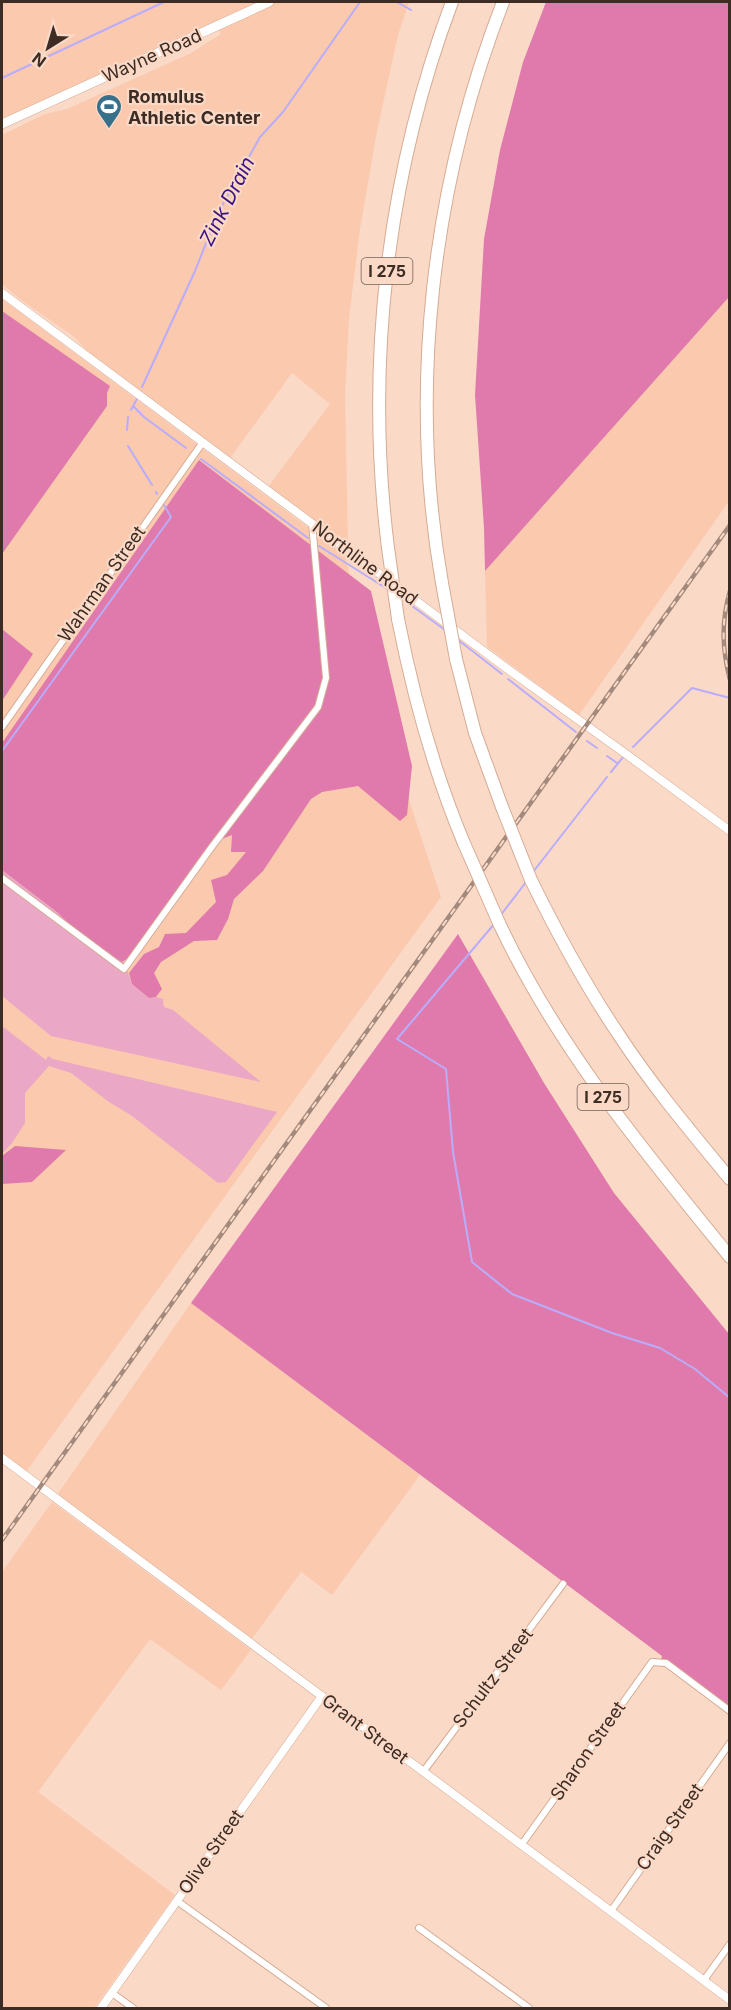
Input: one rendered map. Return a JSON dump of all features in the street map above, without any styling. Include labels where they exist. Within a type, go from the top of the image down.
[{"type":"highway","name":"I 275","points":[[452,2],[432,59],[412,131],[397,203],[386,284],[379,398],[380,453],[388,548],[398,619],[427,741],[448,804],[498,923],[545,1009],[587,1074],[729,1257]]},
{"type":"highway","name":"I 275","points":[[503,2],[470,99],[450,179],[440,236],[430,331],[427,453],[433,531],[456,659],[475,733],[501,807],[531,880],[575,964],[616,1030],[666,1100],[729,1179]]},
{"type":"main road","name":"Wayne Road","points":[[2,124],[268,2]]},
{"type":"street","name":"Northline Road","points":[[2,293],[729,831]]},
{"type":"street","name":"Wahrman Street","points":[[2,727],[203,442]]},
{"type":"street","points":[[2,878],[124,969],[211,848],[318,707],[326,678],[312,523]]},
{"type":"street","name":"Grant Street","points":[[2,1458],[729,2000]]},
{"type":"street","name":"Schultz Street","points":[[423,1772],[563,1584]]},
{"type":"street","name":"Sharon Street","points":[[522,1845],[648,1666],[657,1661],[666,1663],[729,1711]]},
{"type":"street","name":"Olive Street","points":[[100,2008],[322,1696]]},
{"type":"street","name":"Craig Street","points":[[611,1911],[729,1743]]},
{"type":"street","points":[[177,1901],[326,2008]]},
{"type":"street","points":[[419,1928],[529,2008]]},
{"type":"street","points":[[704,1980],[729,1944]]},
{"type":"street","points":[[112,1993],[133,2008]]},
{"type":"shaded area","points":[[2,2],[409,2],[398,35],[376,136],[360,229],[349,318],[345,395],[348,546],[268,487],[330,404],[292,373],[230,458],[90,354],[73,336],[2,284],[2,135],[45,114],[67,109],[191,53],[221,34],[214,24],[2,120]]},
{"type":"shaded area","points":[[546,2],[729,2],[729,297],[485,571],[475,395],[484,239],[500,150],[523,62]]},
{"type":"shaded area","points":[[729,297],[729,501],[579,715],[487,647],[485,571]]},
{"type":"shaded area","points":[[2,299],[345,555],[382,718],[441,897],[26,1472],[2,1454]]},
{"type":"shaded area","points":[[2,311],[110,386],[107,393],[107,406],[2,554]]},
{"type":"shaded area","points":[[199,460],[371,591],[412,766],[407,815],[400,821],[358,786],[322,792],[311,799],[263,871],[234,899],[228,919],[217,940],[194,941],[161,962],[154,973],[162,989],[156,997],[149,998],[132,984],[129,973],[144,954],[159,947],[165,934],[186,933],[216,902],[211,880],[227,875],[246,852],[231,852],[232,835],[214,842],[197,861],[133,955],[122,962],[72,927],[57,912],[2,870],[2,743]]},
{"type":"shaded area","points":[[2,629],[33,654],[2,701]]},
{"type":"shaded area","points":[[2,870],[58,912],[72,927],[124,962],[132,984],[149,998],[163,999],[164,1007],[173,1010],[261,1082],[51,1036],[2,996]]},
{"type":"shaded area","points":[[458,934],[544,1083],[614,1193],[729,1334],[729,1709],[661,1660],[662,1656],[191,1303]]},
{"type":"shaded area","points":[[2,1026],[46,1060],[48,1056],[277,1112],[226,1182],[218,1183],[132,1116],[109,1102],[71,1073],[49,1066],[25,1093],[25,1123],[2,1154]]},
{"type":"shaded area","points":[[15,1146],[66,1150],[32,1182],[2,1184],[2,1156]]},
{"type":"shaded area","points":[[191,1303],[420,1475],[332,1595],[301,1572],[251,1640],[57,1495]]},
{"type":"shaded area","points":[[52,1502],[251,1650],[221,1690],[150,1639],[38,1792],[175,1895],[94,2008],[2,2008],[2,1572]]},
{"type":"waterway","points":[[2,78],[164,2]]},
{"type":"waterway","name":"Zink Drain","points":[[142,387],[195,271],[218,213],[260,137],[283,112],[360,2]]},
{"type":"waterway","points":[[397,2],[411,10]]},
{"type":"waterway","name":"Zink Drain","points":[[131,410],[138,397]]},
{"type":"waterway","name":"Zink Drain","points":[[133,406],[186,448]]},
{"type":"waterway","points":[[127,430],[128,417]]},
{"type":"waterway","points":[[128,446],[152,485]]},
{"type":"waterway","name":"Zink Drain","points":[[201,459],[308,538]]},
{"type":"waterway","points":[[2,751],[171,517],[164,505]]},
{"type":"waterway","name":"Zink Drain","points":[[319,546],[389,590]]},
{"type":"waterway","name":"Zink Drain","points":[[401,598],[445,630]]},
{"type":"waterway","name":"Zink Drain","points":[[457,639],[502,674]]},
{"type":"waterway","name":"Zink Drain","points":[[508,679],[576,732]]},
{"type":"waterway","name":"Zink Drain","points":[[633,747],[692,688],[730,698]]},
{"type":"waterway","name":"Zink Drain","points":[[587,741],[597,748]]},
{"type":"waterway","name":"Zink Drain","points":[[607,756],[617,763]]},
{"type":"waterway","name":"Zink Drain","points":[[611,772],[624,756]]},
{"type":"waterway","points":[[533,872],[607,777]]},
{"type":"waterway","points":[[500,916],[526,882]]},
{"type":"waterway","points":[[495,923],[397,1039],[446,1069],[453,1152],[472,1262],[512,1294],[612,1333],[660,1348],[695,1369],[730,1398]]},
{"type":"railway","points":[[2,1540],[730,525]]},
{"type":"railway","points":[[730,591],[725,614],[724,636],[725,657],[730,680]]},
{"type":"place","name":"Romulus Athletic Center","points":[[109,130]]}]
